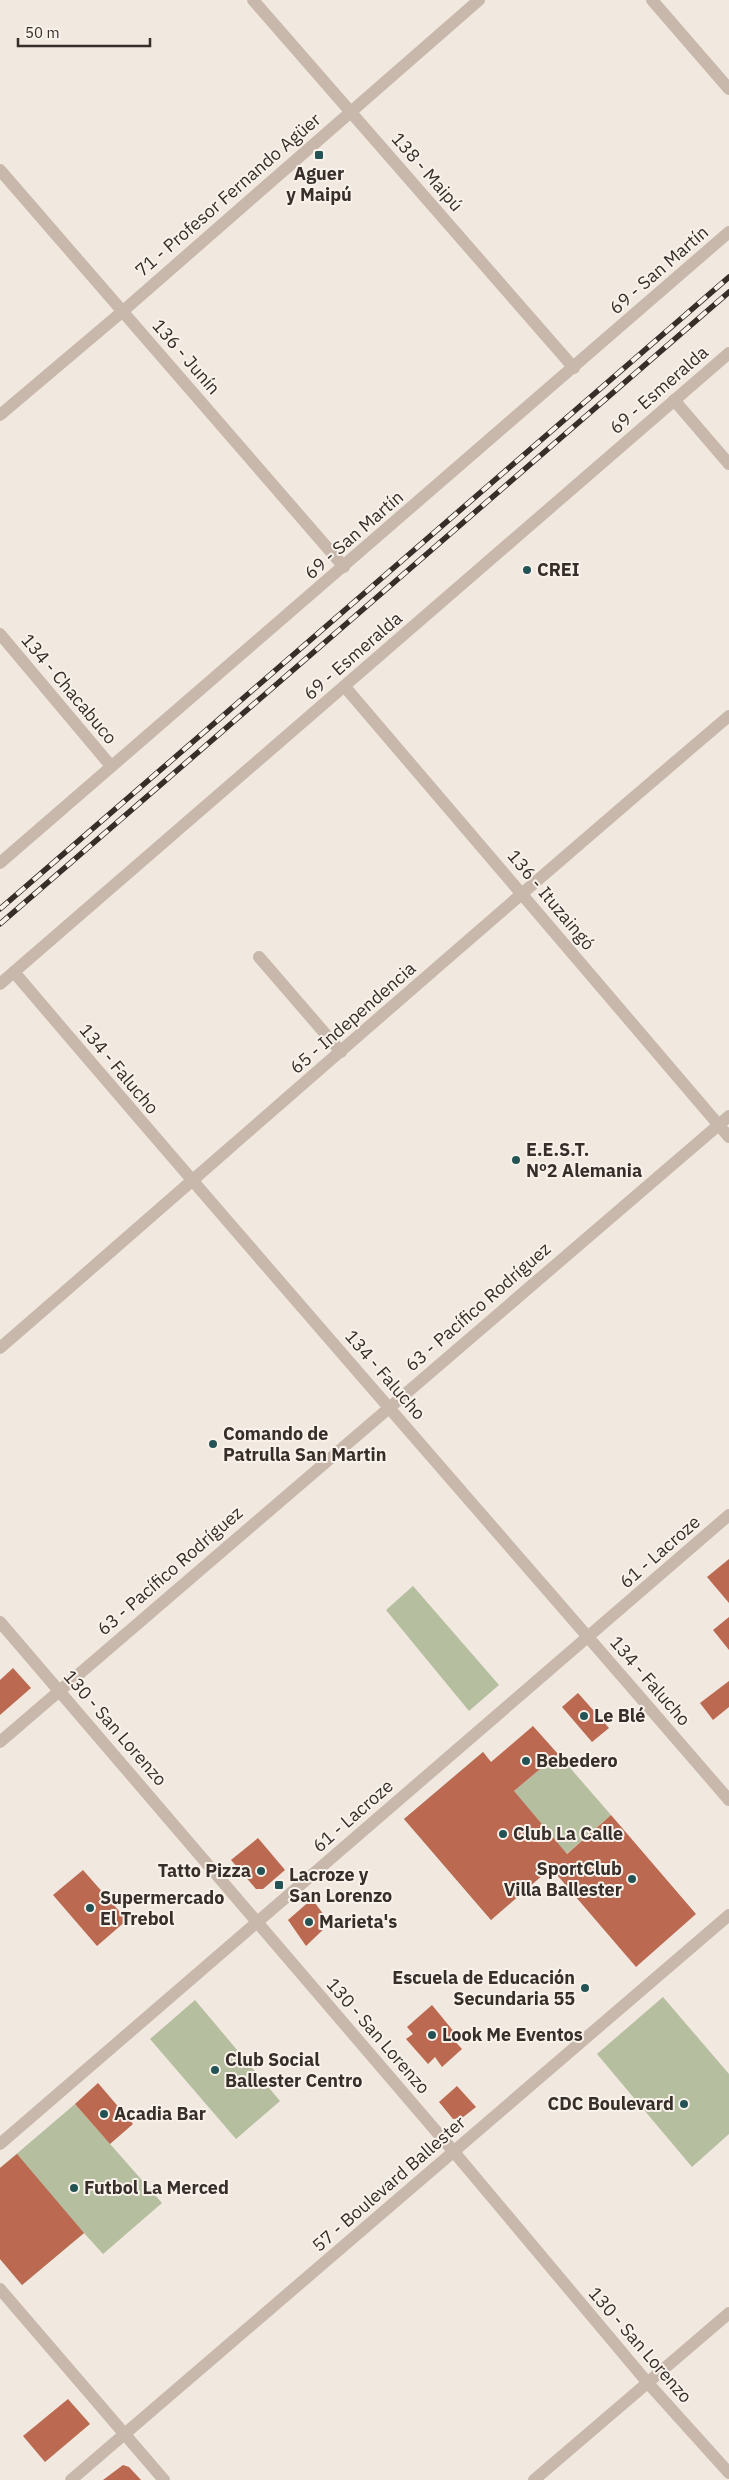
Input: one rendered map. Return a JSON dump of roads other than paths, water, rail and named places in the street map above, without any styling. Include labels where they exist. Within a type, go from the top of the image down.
[{"type":"street","name":"138 - Maipú","points":[[253,0],[574,368]]},
{"type":"street","name":"71 - Profesor Fernando Agüer","points":[[0,415],[123,311],[479,0]]},
{"type":"street","points":[[652,0],[729,89]]},
{"type":"street","name":"136 - Junín","points":[[0,170],[344,567]]},
{"type":"street","name":"69 - San Martín","points":[[0,863],[729,232]]},
{"type":"street","name":"69 - Esmeralda","points":[[0,984],[729,353]]},
{"type":"street","points":[[674,400],[729,464]]},
{"type":"street","name":"134 - Chacabuco","points":[[0,634],[110,766]]},
{"type":"street","name":"136 - Ituzaingó","points":[[345,687],[729,1137]]},
{"type":"street","name":"65 - Independencia","points":[[0,1348],[341,1052],[521,892],[729,716]]},
{"type":"street","points":[[259,957],[341,1052]]},
{"type":"street","name":"134 - Falucho","points":[[14,972],[191,1181],[389,1406],[729,1800]]},
{"type":"street","name":"63 - Pacífico Rodríguez","points":[[0,1742],[729,1116]]},
{"type":"street","name":"61 - Lacroze","points":[[0,2144],[256,1921],[729,1515]]},
{"type":"street","name":"130 - San Lorenzo","points":[[0,1622],[454,2152],[647,2382],[729,2473]]},
{"type":"street","name":"57 - Boulevard Ballester","points":[[71,2480],[729,1915]]},
{"type":"street","points":[[0,2289],[164,2480]]},
{"type":"street","points":[[534,2480],[729,2313]]},
{"type":"railway","points":[[0,909],[729,277]]},
{"type":"railway","points":[[0,924],[729,292]]},
{"type":"place","name":"Aguer y Maipú","points":[[319,155]]},
{"type":"place","name":"CREI","points":[[527,570]]},
{"type":"place","name":"E.E.S.T. Nº2 Alemania","points":[[516,1160]]},
{"type":"place","name":"Comando de Patrulla San Martin","points":[[213,1444]]},
{"type":"place","name":"Le Blé","points":[[584,1716]]},
{"type":"place","name":"Bebedero","points":[[526,1761]]},
{"type":"place","name":"Club La Calle","points":[[503,1834]]},
{"type":"place","name":"Tatto Pizza","points":[[261,1871]]},
{"type":"place","name":"SportClub Villa Ballester","points":[[632,1879]]},
{"type":"place","name":"Lacroze y San Lorenzo","points":[[279,1885]]},
{"type":"place","name":"Supermercado El Trebol","points":[[90,1908]]},
{"type":"place","name":"Marieta's","points":[[309,1922]]},
{"type":"place","name":"Escuela de Educación Secundaria 55","points":[[585,1988]]},
{"type":"place","name":"Look Me Eventos","points":[[432,2035]]},
{"type":"place","name":"Club Social Ballester Centro","points":[[215,2070]]},
{"type":"place","name":"CDC Boulevard","points":[[684,2104]]},
{"type":"place","name":"Acadia Bar","points":[[104,2114]]},
{"type":"place","name":"Futbol La Merced","points":[[74,2188]]}]
